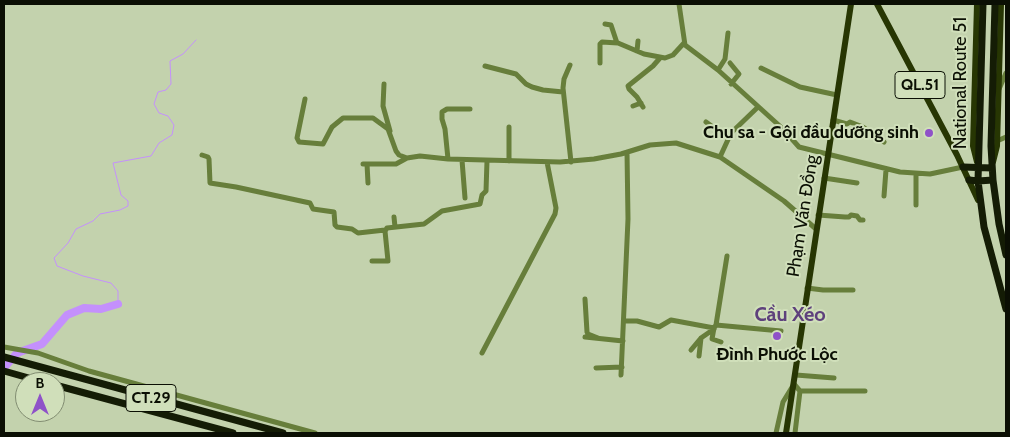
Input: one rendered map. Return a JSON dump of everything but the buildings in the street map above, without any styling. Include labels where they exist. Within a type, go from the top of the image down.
[{"type":"highway","name":"QL.51","points":[[978,168],[983,4]]},
{"type":"highway","points":[[995,4],[991,146],[994,192],[1002,224],[1006,255]]},
{"type":"highway","points":[[963,168],[992,168]]},
{"type":"highway","name":"National Route 51","points":[[978,168],[982,216],[1006,308]]},
{"type":"highway","points":[[969,180],[993,180]]},
{"type":"highway","name":"CT.29","points":[[4,358],[283,433]]},
{"type":"highway","name":"CT.29","points":[[65,388],[233,433]]},
{"type":"main road","name":"Phạm Văn Đồng","points":[[786,433],[851,4]]},
{"type":"main road","name":"QL.51","points":[[877,4],[976,193],[982,216]]},
{"type":"main road","name":"National Route 51","points":[[977,4],[973,146],[978,168]]},
{"type":"main road","name":"National Route 51","points":[[992,168],[997,141],[1001,4]]},
{"type":"street","points":[[679,4],[684,43],[718,70],[800,147],[886,170],[916,174],[946,172],[963,168]]},
{"type":"street","points":[[605,24],[611,25],[613,28],[617,43]]},
{"type":"street","points":[[718,70],[725,59],[728,33]]},
{"type":"street","points":[[637,51],[638,41]]},
{"type":"street","points":[[600,63],[600,43],[617,43],[660,58],[673,55],[684,43]]},
{"type":"street","points":[[641,104],[630,92],[628,86],[660,58]]},
{"type":"street","points":[[730,63],[739,74],[732,84]]},
{"type":"street","points":[[570,65],[564,79],[564,92],[571,162]]},
{"type":"street","points":[[485,66],[516,74],[526,84],[543,90],[564,92]]},
{"type":"street","points":[[762,68],[800,87],[836,95]]},
{"type":"street","points":[[998,90],[1006,73]]},
{"type":"street","points":[[384,84],[383,106],[396,151],[407,158]]},
{"type":"street","points":[[630,98],[641,104]]},
{"type":"street","points":[[305,99],[297,138],[300,142],[323,144],[332,127],[343,118],[376,118],[390,131]]},
{"type":"street","points":[[633,106],[641,104]]},
{"type":"street","points":[[720,157],[728,138],[758,107]]},
{"type":"street","points":[[448,159],[442,112],[447,109],[470,109]]},
{"type":"street","points":[[833,120],[847,124],[850,122],[884,142]]},
{"type":"street","points":[[706,122],[728,138]]},
{"type":"street","points":[[508,126],[509,161]]},
{"type":"street","points":[[997,141],[1006,137]]},
{"type":"street","points":[[368,183],[365,164],[396,164],[407,158],[420,156],[487,161],[571,162],[627,152],[650,145],[676,143],[720,157],[784,201],[816,229]]},
{"type":"street","points":[[621,375],[628,219],[627,152]]},
{"type":"street","points":[[202,155],[209,159],[210,183],[310,203],[313,209],[334,212],[336,227],[358,232],[424,224],[442,211],[480,204],[482,195],[486,191],[487,161]]},
{"type":"street","points":[[462,160],[465,198]]},
{"type":"street","points":[[482,353],[555,214],[548,162]]},
{"type":"street","points":[[884,196],[886,170]]},
{"type":"street","points":[[916,174],[916,205]]},
{"type":"street","points":[[824,178],[857,183]]},
{"type":"street","points":[[818,215],[856,216],[863,220]]},
{"type":"street","points":[[394,217],[395,228]]},
{"type":"street","points":[[372,261],[388,260],[385,230]]},
{"type":"street","points":[[721,342],[712,339],[727,256]]},
{"type":"street","points":[[807,288],[853,290]]},
{"type":"street","points":[[585,299],[587,332],[598,338]]},
{"type":"street","points":[[624,321],[637,321],[660,327],[671,320],[715,327],[781,331]]},
{"type":"street","points":[[691,350],[701,338],[715,327]]},
{"type":"street","points":[[584,338],[624,340]]},
{"type":"street","points":[[699,356],[701,338]]},
{"type":"street","points":[[6,347],[55,358],[89,371],[316,433]]},
{"type":"street","points":[[596,368],[622,367]]},
{"type":"street","points":[[796,375],[834,378]]},
{"type":"street","points":[[776,433],[784,402],[794,384],[800,391],[795,433]]},
{"type":"street","points":[[800,391],[865,391]]},
{"type":"waterway","points":[[118,304],[118,291],[111,283],[83,276],[57,266],[54,258],[68,243],[76,229],[93,221],[100,214],[120,210],[128,206],[128,201],[121,195],[113,163],[151,156],[159,143],[172,135],[174,125],[168,116],[159,113],[154,104],[158,92],[166,90],[171,84],[170,61],[183,54],[196,40]]},
{"type":"waterway","points":[[4,368],[17,353],[42,344],[67,315],[84,308],[101,309],[118,304]]},
{"type":"place","name":"Chu sa - Gội đầu dưỡng sinh","points":[[929,133]]},
{"type":"place","name":"Đình Phước Lộc","points":[[777,336]]},
{"type":"district","name":"Cầu Xéo","points":[[790,315]]}]
